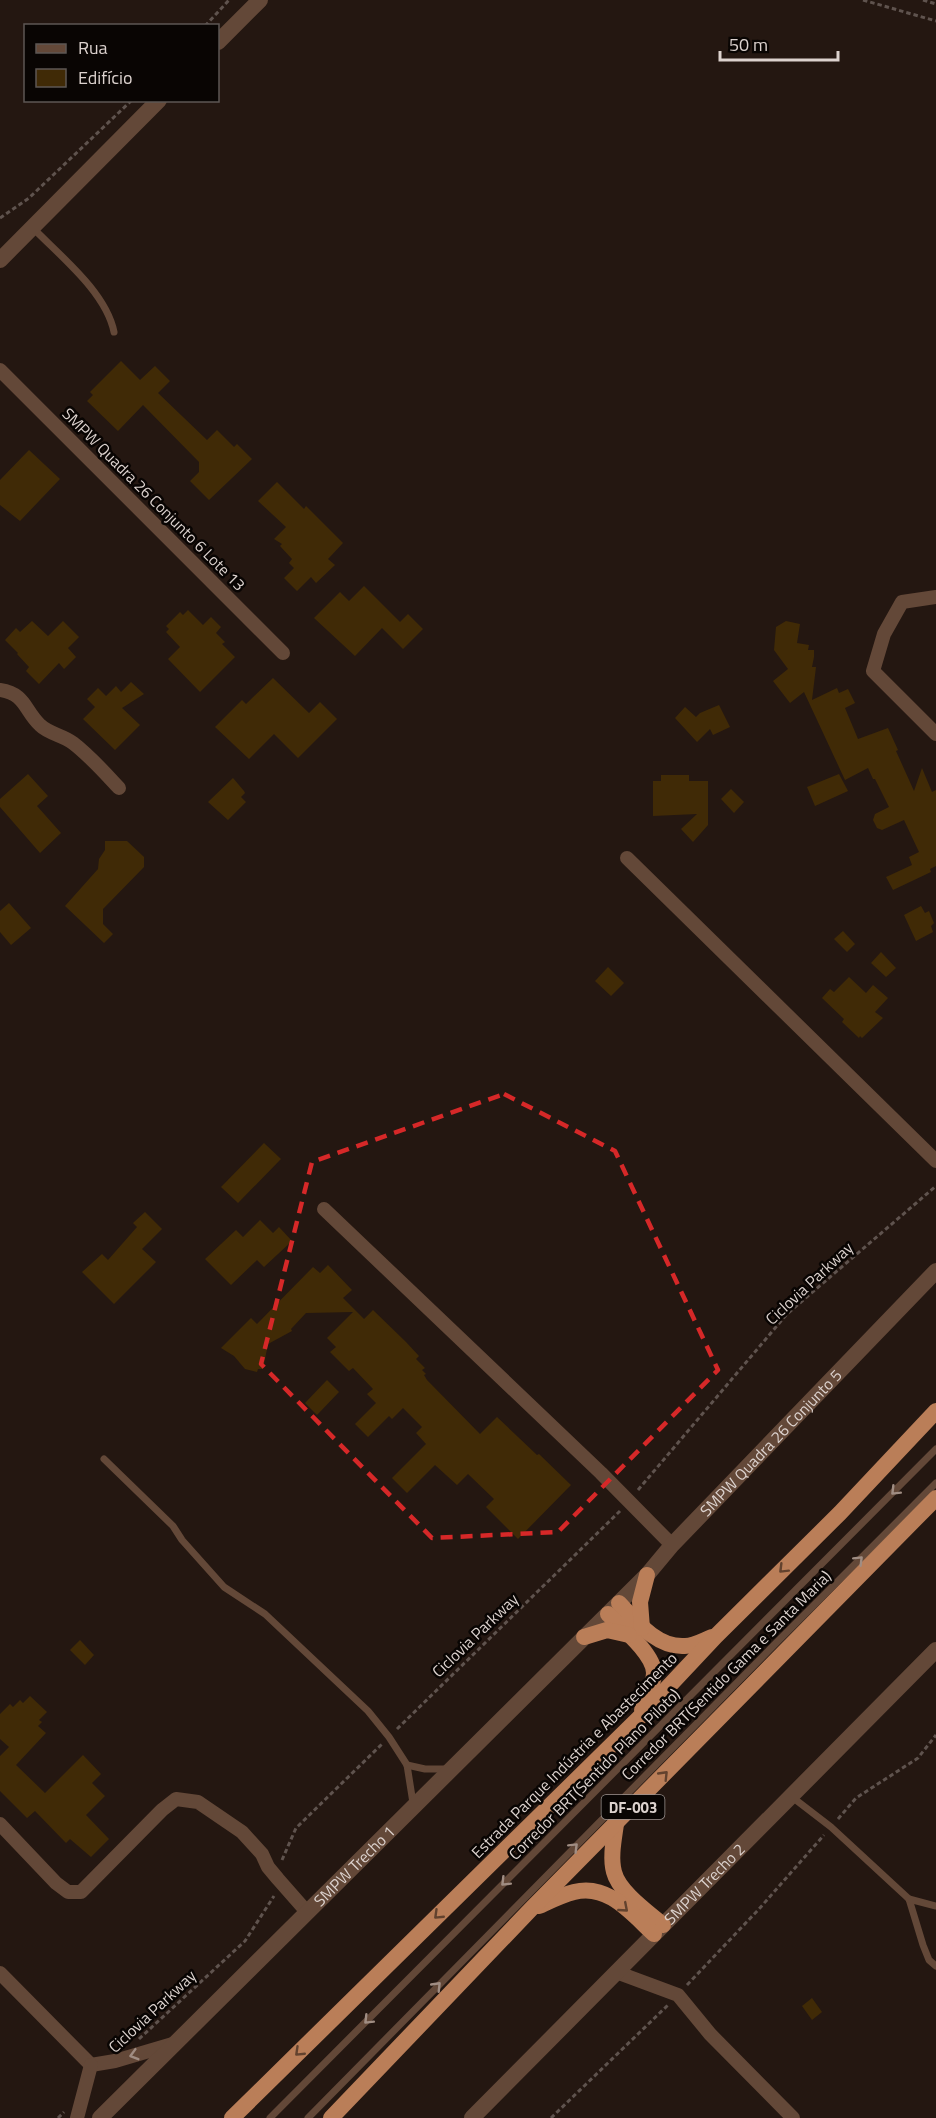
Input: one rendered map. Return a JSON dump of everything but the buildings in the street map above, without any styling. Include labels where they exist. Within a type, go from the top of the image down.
[{"type":"highway","name":"Estrada Parque Indústria e Abastecimento","points":[[232,2118],[639,1718],[716,1636],[840,1513],[936,1411]]},
{"type":"highway","name":"DF-003","points":[[331,2118],[532,1908],[936,1498]]},
{"type":"highway","points":[[636,1632],[647,1575]]},
{"type":"highway","points":[[613,1608],[636,1632],[654,1670],[654,1677],[639,1718]]},
{"type":"highway","points":[[584,1637],[607,1629],[636,1632],[675,1646],[687,1646],[716,1636]]},
{"type":"highway","points":[[616,1824],[614,1873],[620,1886],[659,1929]]},
{"type":"highway","points":[[532,1908],[576,1892],[596,1890],[612,1897],[659,1929]]},
{"type":"street","points":[[219,41],[260,0]]},
{"type":"street","points":[[0,260],[157,102]]},
{"type":"street","name":"SMPW Quadra 26 Conjunto 6 Lote 13","points":[[0,370],[283,652]]},
{"type":"street","points":[[936,597],[902,602],[884,634],[873,671],[936,734]]},
{"type":"street","points":[[0,690],[9,691],[22,699],[41,726],[71,741],[119,788]]},
{"type":"street","points":[[627,858],[936,1161]]},
{"type":"street","points":[[324,1209],[592,1465],[672,1545]]},
{"type":"street","name":"SMPW Quadra 26 Conjunto 5","points":[[613,1608],[936,1270]]},
{"type":"street","name":"SMPW Trecho 1","points":[[100,2118],[613,1608]]},
{"type":"street","name":"SMPW Trecho 2","points":[[472,2118],[936,1650]]},
{"type":"street","points":[[0,1824],[56,1883],[69,1892],[81,1892],[162,1810],[176,1799],[198,1802],[242,1832],[262,1854],[268,1867],[307,1912]]},
{"type":"street","points":[[616,1972],[678,1995],[710,2034],[794,2118]]},
{"type":"street","points":[[0,1973],[91,2065]]},
{"type":"street","points":[[91,2065],[115,2061],[176,2043]]},
{"type":"street","points":[[77,2118],[91,2065]]},
{"type":"lane","points":[[32,227],[99,297],[111,317],[114,332]]},
{"type":"lane","name":"Corredor BRT(Sentido Plano Piloto)","points":[[270,2118],[936,1449]]},
{"type":"lane","points":[[104,1460],[173,1526],[182,1540],[224,1587],[266,1614],[368,1712],[408,1765],[414,1806]]},
{"type":"lane","name":"Corredor BRT(Sentido Gama e Santa Maria)","points":[[308,2118],[936,1483]]},
{"type":"lane","points":[[408,1765],[425,1769],[451,1769]]},
{"type":"lane","points":[[791,1796],[831,1827],[909,1899],[936,1906]]},
{"type":"lane","points":[[909,1899],[926,1953],[929,1960],[936,1966]]},
{"type":"path","points":[[207,24],[229,0]]},
{"type":"path","points":[[863,0],[936,21]]},
{"type":"path","points":[[923,0],[936,4]]},
{"type":"path","points":[[0,218],[29,198],[130,102]]},
{"type":"path","name":"Ciclovia Parkway","points":[[115,2061],[245,1941],[273,1898],[283,1858],[296,1828],[628,1502],[788,1314],[936,1186]]},
{"type":"path","points":[[551,2118],[678,1995],[759,1909],[856,1798],[918,1758],[936,1735]]},
{"type":"path","points":[[58,2118],[84,2093]]},
{"type":"highlighted area","points":[[504,1094],[615,1151],[718,1370],[558,1532],[432,1538],[261,1364],[312,1162]]}]
